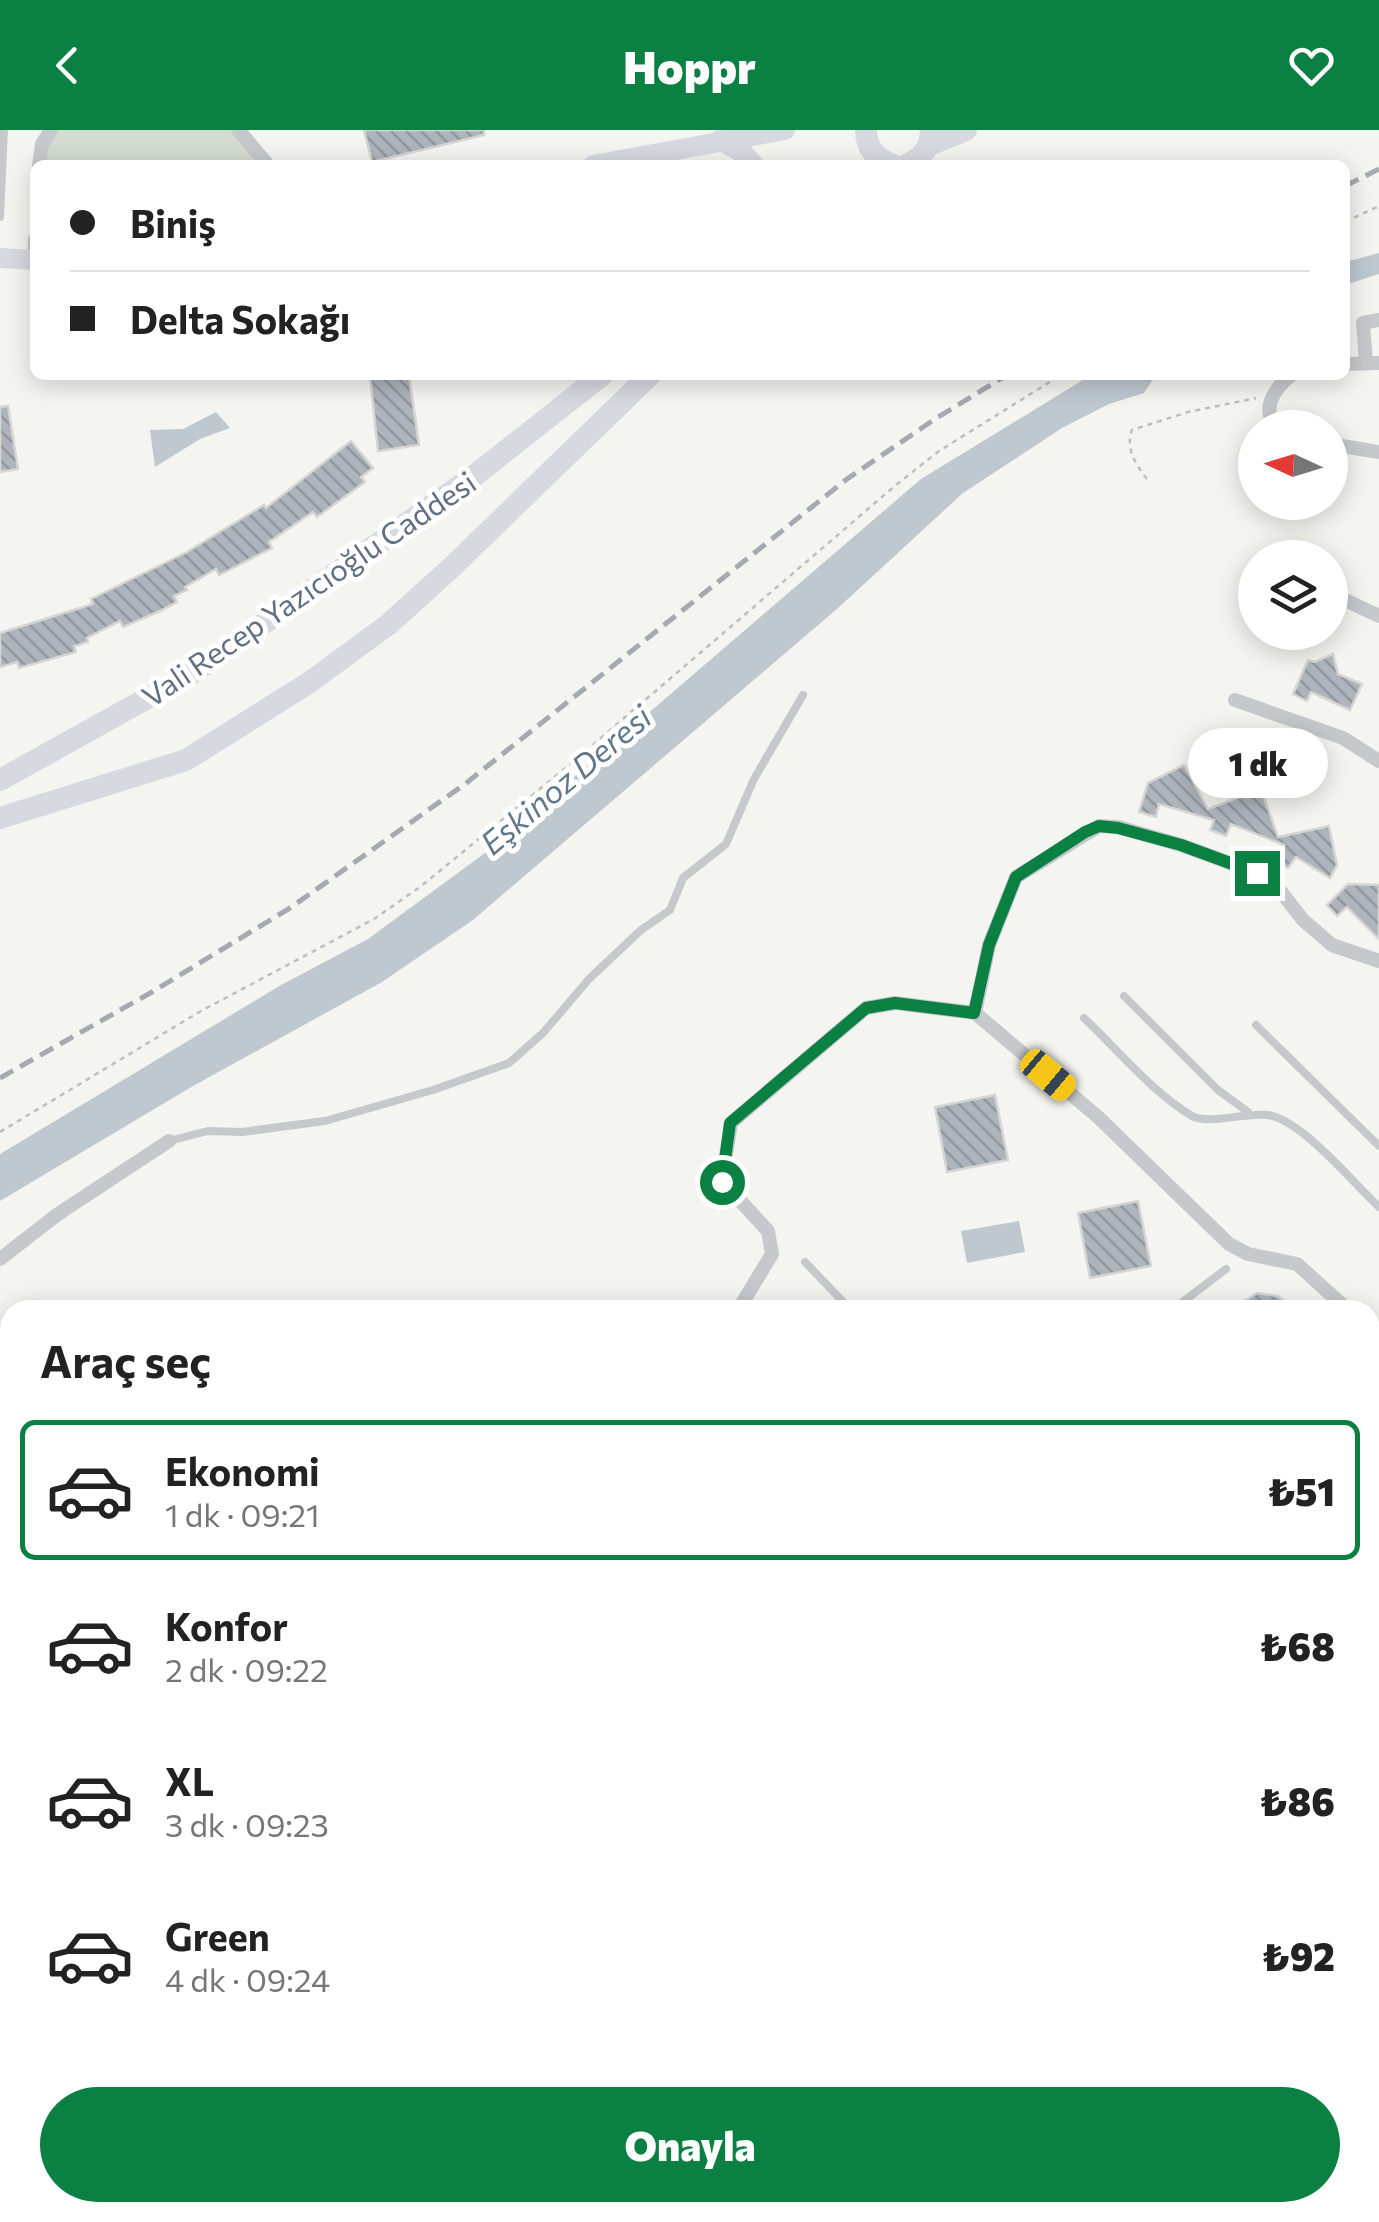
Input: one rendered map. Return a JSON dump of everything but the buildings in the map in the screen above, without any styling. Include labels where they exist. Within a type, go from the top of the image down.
[{"type":"main road","points":[[914,160],[923,155],[930,138],[966,130]]},
{"type":"main road","points":[[718,135],[748,160]]},
{"type":"main road","name":"Vali Recep Yazıcıoğlu Caddesi","points":[[0,780],[196,671],[474,476],[596,380]]},
{"type":"main road","name":"Vali Recep Yazıcıoğlu Caddesi","points":[[0,818],[186,760],[310,682],[389,624],[645,380]]},
{"type":"street","points":[[40,160],[42,144],[51,130]]},
{"type":"street","points":[[238,130],[264,160]]},
{"type":"street","points":[[614,160],[718,135],[784,130]]},
{"type":"street","points":[[0,258],[30,260]]},
{"type":"street","points":[[1372,363],[1364,323],[1379,320]]},
{"type":"street","points":[[1269,410],[1272,394],[1286,380]]},
{"type":"street","points":[[1348,447],[1379,452]]},
{"type":"street","points":[[1348,601],[1379,616]]},
{"type":"street","points":[[1235,700],[1343,738],[1379,761]]},
{"type":"street","points":[[974,1013],[989,945],[1016,877],[1099,826],[1181,845],[1257,873],[1332,945],[1379,961]]},
{"type":"street","points":[[744,1300],[772,1254],[768,1231],[722,1182],[730,1123],[866,1008],[895,1003],[974,1013],[1098,1117],[1229,1244],[1248,1254],[1297,1264],[1337,1300]]},
{"type":"street","points":[[0,1259],[58,1214],[169,1141]]},
{"type":"lane","points":[[0,217],[4,130]]},
{"type":"lane","points":[[169,1141],[208,1131],[242,1132],[326,1121],[510,1063],[543,1033],[589,979],[641,930],[670,910],[684,878],[726,844],[754,779],[803,695]]},
{"type":"lane","points":[[1124,996],[1218,1090],[1250,1113]]},
{"type":"lane","points":[[1084,1018],[1190,1115],[1198,1119],[1250,1113],[1274,1116],[1300,1132],[1379,1208]]},
{"type":"lane","points":[[1256,1024],[1379,1146]]},
{"type":"lane","points":[[806,1262],[842,1300]]},
{"type":"lane","points":[[1185,1300],[1226,1269]]},
{"type":"path","points":[[1350,220],[1379,206]]},
{"type":"path","points":[[0,1132],[201,1011],[374,919],[404,898],[574,761],[896,485],[939,451],[1053,380]]},
{"type":"path","points":[[1148,479],[1136,464],[1128,440],[1132,430],[1188,412],[1272,394]]},
{"type":"shaded area","points":[[51,130],[248,130],[273,160],[41,160]]},
{"type":"shaded area","points":[[1379,253],[1379,274],[1350,283],[1350,261]]},
{"type":"shaded area","points":[[1083,380],[1153,380],[1144,393],[1109,404],[1062,428],[963,493],[838,608],[473,920],[382,982],[193,1086],[0,1201],[0,1154],[281,985],[368,939],[489,850],[921,479]]},
{"type":"shaded area","points":[[216,412],[230,428],[200,439],[155,467],[150,430],[183,429]]},
{"type":"shaded area","points":[[1019,1221],[1025,1252],[967,1263],[961,1231]]},
{"type":"railway","points":[[1350,184],[1379,169]]},
{"type":"railway","points":[[0,1078],[290,908],[465,784],[847,479],[999,380]]},
{"type":"route","points":[[722,1182],[730,1123],[866,1008],[895,1003],[974,1013],[989,945],[1016,877],[1085,832],[1099,826],[1118,828],[1181,845],[1257,873]]},
{"type":"water label","name":"Eşkinoz Deresi","points":[[565,779]]}]
